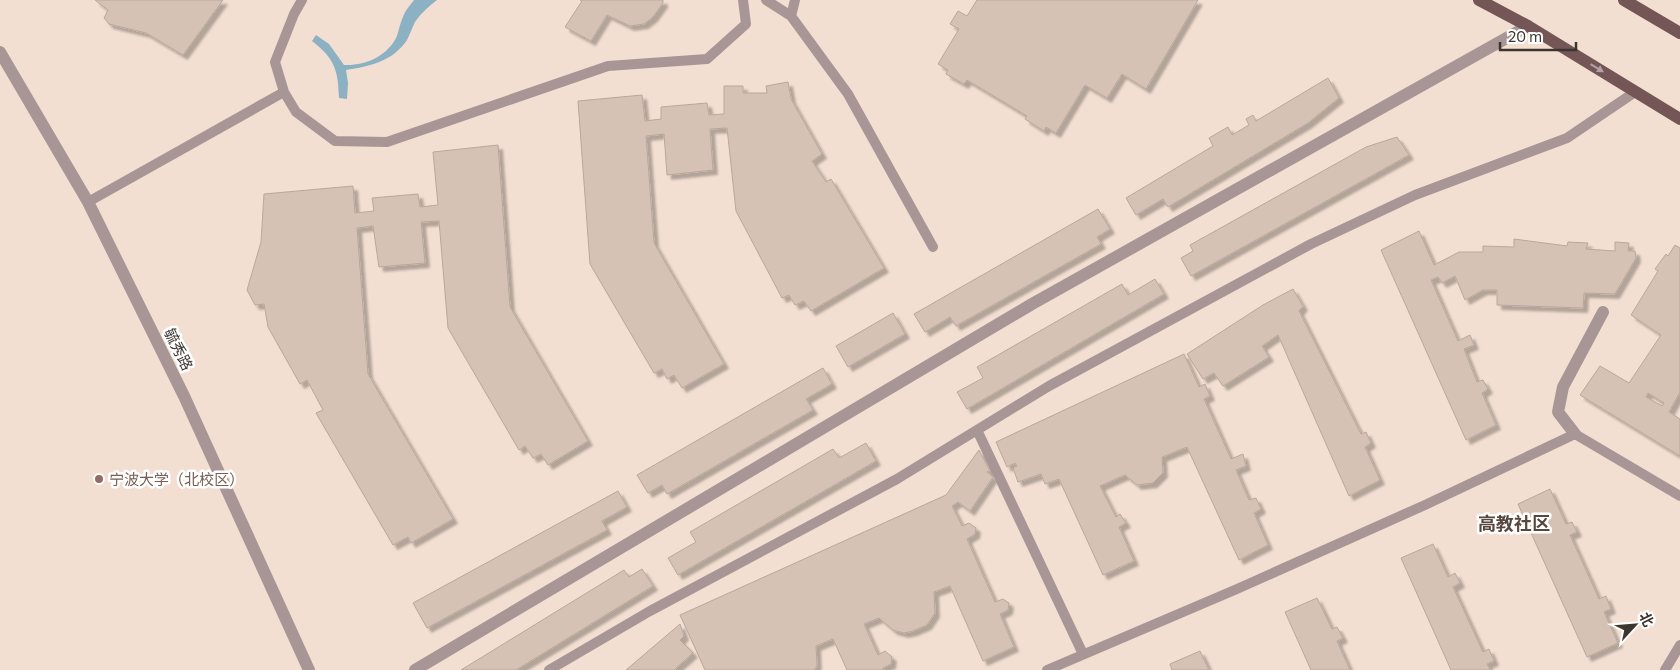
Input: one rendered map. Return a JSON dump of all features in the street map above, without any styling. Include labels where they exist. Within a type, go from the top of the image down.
[{"type":"main road","points":[[1479,0],[1528,26],[1680,119]]},
{"type":"main road","points":[[1624,0],[1680,33]]},
{"type":"street","points":[[415,670],[1032,304],[1528,26]]},
{"type":"street","name":"毓秀路","points":[[0,52],[88,202],[184,396],[309,670]]},
{"type":"street","points":[[1575,434],[1558,412],[1563,387],[1603,312]]},
{"type":"lane","points":[[302,0],[294,14],[274,62],[284,92],[296,112],[335,141],[387,142],[608,66],[706,59],[746,24],[743,0]]},
{"type":"lane","points":[[766,0],[791,16],[848,94],[933,247]]},
{"type":"lane","points":[[791,16],[795,0]]},
{"type":"lane","points":[[88,202],[284,92]]},
{"type":"lane","points":[[549,670],[650,611],[897,480],[1049,386],[1311,244],[1415,195],[1567,138],[1636,92]]},
{"type":"lane","points":[[977,430],[1083,654]]},
{"type":"lane","points":[[1046,670],[1246,585],[1426,505],[1575,434],[1680,496]]},
{"type":"lane","points":[[1664,670],[1680,644]]},
{"type":"water","points":[[414,0],[437,0],[417,19],[407,40],[395,53],[372,65],[346,70],[348,83],[347,99],[339,98],[338,80],[334,66],[320,47],[312,41],[316,35],[329,44],[344,65],[368,62],[382,54],[393,43],[404,15]]},
{"type":"building","points":[[95,0],[223,0],[183,55],[146,33],[109,24],[104,18],[108,10]]},
{"type":"building","points":[[580,0],[663,0],[663,3],[653,17],[644,24],[630,26],[607,15],[591,41],[565,27],[582,1]]},
{"type":"building","points":[[977,0],[1198,0],[1146,89],[1122,74],[1107,98],[1085,85],[1056,133],[1046,127],[1044,131],[1025,119],[1027,116],[967,80],[964,84],[946,74],[948,70],[938,64],[959,29],[950,24],[958,11],[967,16]]},
{"type":"building","points":[[1328,78],[1339,98],[1308,123],[1168,207],[1163,199],[1136,215],[1126,198],[1213,146],[1209,138],[1228,127],[1232,135],[1249,125],[1246,119],[1253,115],[1256,121]]},
{"type":"building","points":[[788,82],[791,99],[822,154],[812,161],[826,182],[831,179],[884,268],[811,311],[804,301],[795,305],[789,295],[782,298],[736,211],[727,128],[710,129],[713,170],[667,175],[664,134],[646,136],[654,243],[724,364],[682,388],[674,375],[667,379],[662,369],[654,373],[590,264],[578,101],[642,95],[645,121],[661,119],[661,107],[707,103],[709,115],[724,114],[724,86],[743,86],[743,93],[767,93],[766,86]]},
{"type":"building","points":[[1397,137],[1409,155],[1191,276],[1181,258],[1193,251],[1190,245],[1366,147]]},
{"type":"building","points":[[498,145],[510,307],[588,441],[548,465],[541,454],[533,458],[525,446],[519,450],[448,328],[439,221],[421,222],[425,263],[379,267],[373,226],[357,228],[368,374],[453,519],[411,543],[408,537],[393,545],[316,413],[323,410],[307,380],[300,384],[268,327],[264,304],[255,305],[247,290],[261,242],[264,194],[353,186],[355,213],[374,211],[372,198],[418,194],[420,207],[438,205],[433,152]]},
{"type":"building","points":[[1098,209],[1110,229],[1097,237],[1101,244],[956,326],[950,317],[925,332],[914,314]]},
{"type":"building","points":[[1419,231],[1434,265],[1459,252],[1483,252],[1483,246],[1514,247],[1514,239],[1567,246],[1568,242],[1588,243],[1586,249],[1615,251],[1615,242],[1629,243],[1628,251],[1635,251],[1636,258],[1615,294],[1584,293],[1583,308],[1497,305],[1497,290],[1483,290],[1465,300],[1455,276],[1442,283],[1438,277],[1431,280],[1458,341],[1470,335],[1474,345],[1464,349],[1477,382],[1483,380],[1488,389],[1482,393],[1496,425],[1466,440],[1381,250]]},
{"type":"building","points":[[1675,245],[1680,248],[1680,392],[1669,412],[1680,419],[1680,456],[1580,395],[1600,366],[1629,383],[1661,335],[1631,315],[1658,271],[1655,269],[1666,254],[1668,256]],"holes":[[[1648,393],[1664,403],[1662,406],[1646,397]]]},
{"type":"building","points":[[1155,279],[1164,294],[967,409],[957,392],[983,378],[977,367],[1122,284],[1128,295]]},
{"type":"building","points":[[1293,289],[1303,306],[1299,311],[1361,434],[1366,432],[1371,443],[1365,447],[1380,480],[1349,496],[1278,335],[1262,346],[1269,357],[1223,386],[1214,373],[1203,379],[1187,354],[1263,305]]},
{"type":"building","points":[[893,313],[905,334],[848,367],[836,346]]},
{"type":"building","points":[[1184,354],[1199,387],[1205,384],[1210,396],[1204,399],[1231,459],[1243,454],[1246,466],[1236,470],[1249,500],[1256,498],[1261,509],[1254,513],[1268,545],[1239,560],[1187,447],[1162,457],[1163,473],[1153,483],[1137,485],[1125,475],[1100,486],[1116,517],[1120,514],[1126,523],[1119,527],[1134,561],[1103,575],[1059,479],[1045,484],[1041,474],[1018,482],[1013,468],[1017,466],[1015,463],[1007,467],[996,442]]},
{"type":"building","points":[[823,368],[832,384],[806,399],[813,410],[667,494],[662,485],[648,493],[637,475]]},
{"type":"building","points":[[866,443],[876,461],[678,575],[668,558],[696,542],[690,532],[833,449],[839,458]]},
{"type":"building","points":[[979,450],[990,471],[987,472],[993,477],[970,511],[958,502],[952,506],[962,526],[969,523],[976,528],[975,534],[967,539],[995,602],[1003,599],[1009,603],[1008,610],[1000,614],[1014,647],[983,661],[950,586],[934,592],[935,613],[927,625],[904,633],[893,630],[879,618],[864,624],[878,655],[885,651],[892,657],[891,664],[883,668],[884,670],[847,670],[833,639],[816,646],[817,666],[814,670],[705,670],[680,615],[946,495]]},
{"type":"building","points":[[1550,489],[1566,524],[1572,522],[1577,532],[1570,535],[1599,599],[1606,596],[1611,609],[1604,612],[1618,643],[1587,657],[1518,504]]},
{"type":"building","points":[[618,491],[627,507],[602,521],[607,530],[427,628],[413,603]]},
{"type":"building","points":[[1433,544],[1448,577],[1455,573],[1460,583],[1453,587],[1483,652],[1489,649],[1494,661],[1487,664],[1490,670],[1451,670],[1401,558]]},
{"type":"building","points":[[642,569],[653,586],[516,670],[461,670],[624,570],[629,577]]},
{"type":"building","points":[[1317,598],[1332,629],[1337,627],[1343,638],[1337,641],[1350,670],[1311,670],[1285,612]]},
{"type":"building","points":[[680,624],[684,636],[680,640],[693,653],[674,670],[626,670]]},
{"type":"building","points":[[1200,651],[1209,670],[1172,670],[1170,664]]},
{"type":"place","name":"宁波大学（北校区）","points":[[99,479]]},
{"type":"district","name":"高教社区","points":[[1514,523]]}]
